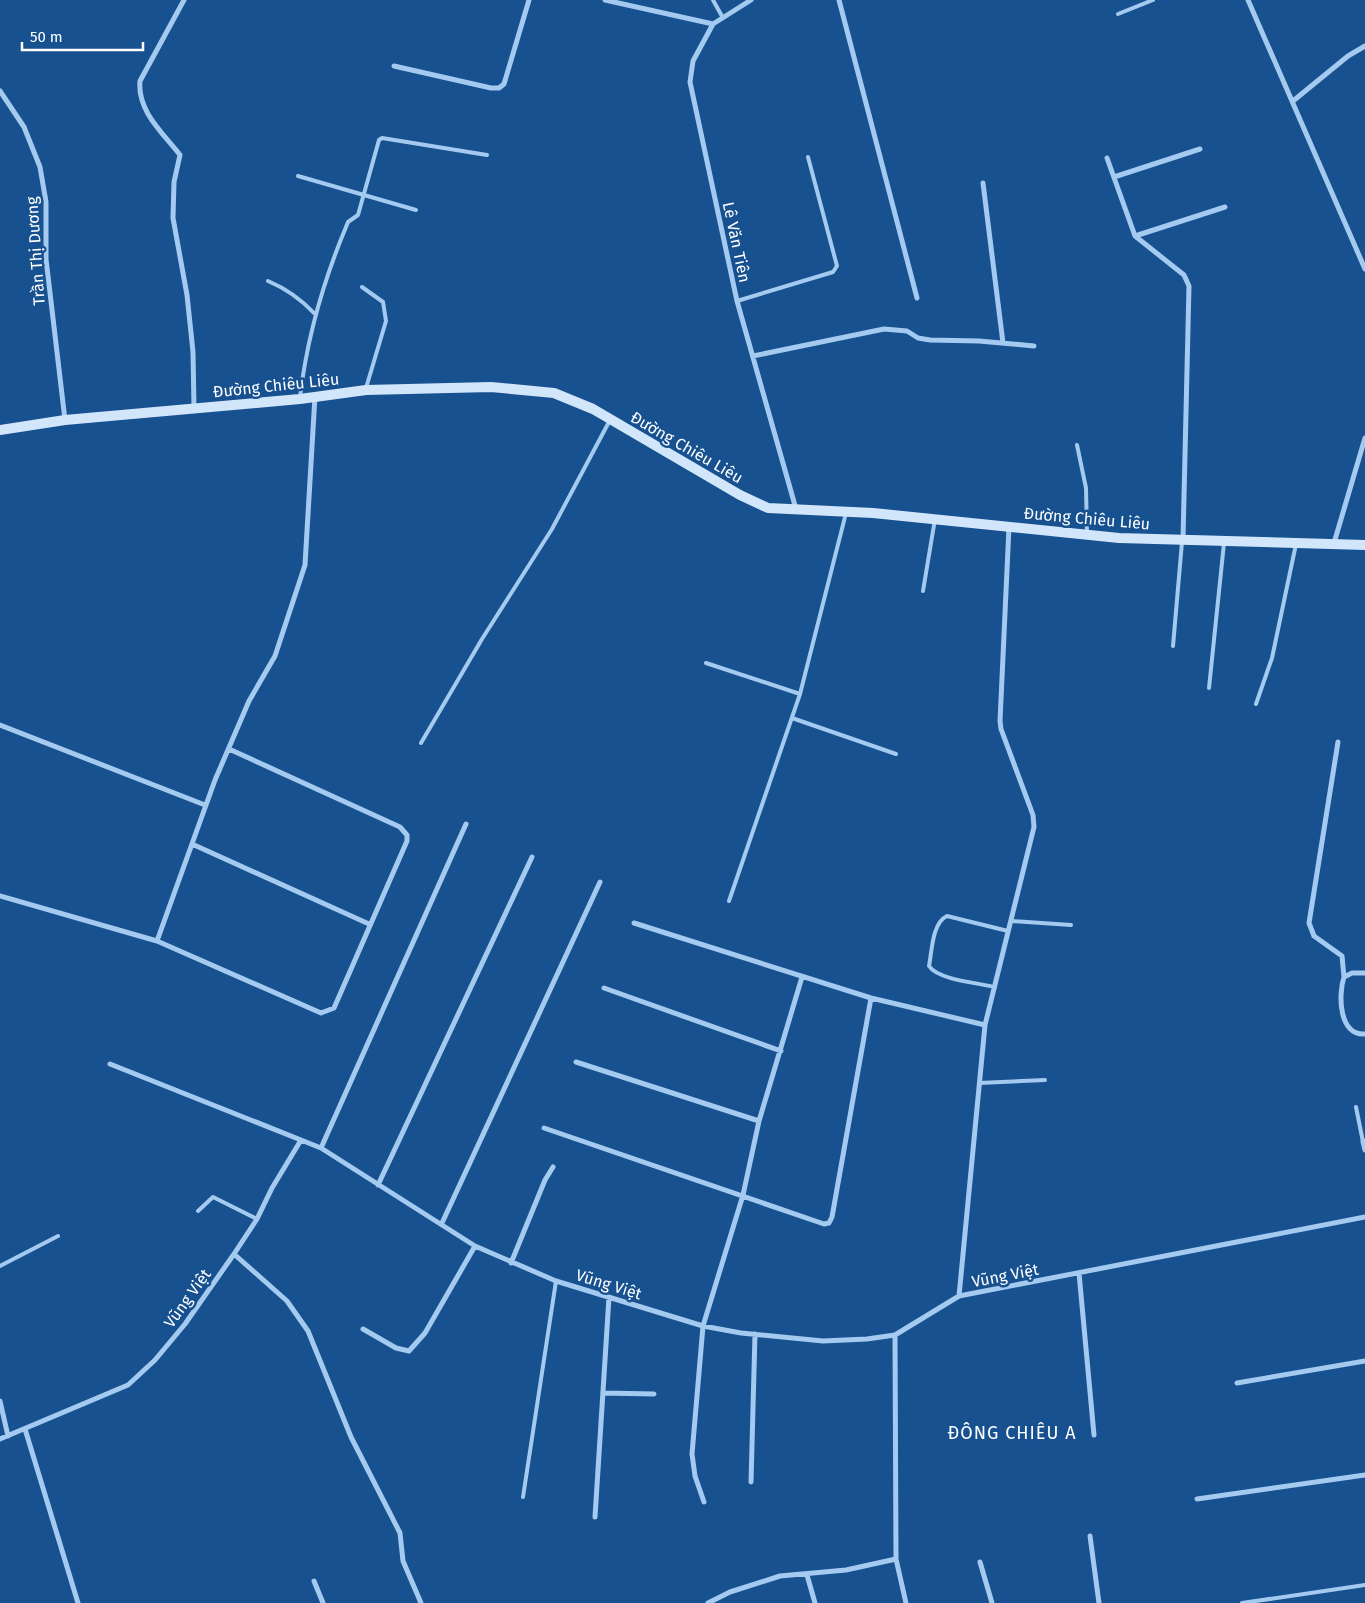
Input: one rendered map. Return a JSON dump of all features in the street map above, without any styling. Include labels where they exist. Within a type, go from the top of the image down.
[{"type":"street","points":[[184,0],[140,81],[139,94],[145,110],[180,155],[174,182],[173,218],[187,295],[193,352],[194,408]]},
{"type":"street","points":[[394,66],[491,88],[499,88],[504,84],[529,0]]},
{"type":"street","points":[[605,0],[713,24],[751,0]]},
{"type":"street","points":[[839,0],[917,298]]},
{"type":"street","points":[[1248,0],[1365,269]]},
{"type":"street","name":"Lê Văn Tiên","points":[[713,24],[694,61],[690,82],[737,301],[796,509]]},
{"type":"street","points":[[1293,101],[1348,56],[1365,46]]},
{"type":"street","name":"Trần Thị Dương","points":[[0,91],[24,127],[40,167],[46,202],[46,259],[65,420]]},
{"type":"street","points":[[1114,177],[1200,149]]},
{"type":"street","points":[[1107,158],[1135,236],[1184,275],[1189,286],[1183,539]]},
{"type":"street","points":[[982,183],[1003,343]]},
{"type":"street","points":[[1135,236],[1225,207]]},
{"type":"street","points":[[753,356],[884,329],[907,331],[918,338],[930,340],[1034,346]]},
{"type":"street","name":"Đường Chiêu Liêu","points":[[0,430],[65,420],[300,399],[366,390],[491,387],[554,393],[593,409],[740,496],[768,508],[935,519],[1087,534],[1365,545]]},
{"type":"street","points":[[157,942],[205,805],[249,701],[275,656],[305,565],[315,396]]},
{"type":"street","points":[[1334,543],[1365,438]]},
{"type":"street","points":[[959,1296],[985,1026],[1034,827],[1033,815],[1001,729],[1000,721],[1009,527]]},
{"type":"street","points":[[0,725],[205,805]]},
{"type":"street","points":[[1338,742],[1309,923],[1314,936],[1342,956],[1344,977],[1342,984],[1346,1025],[1352,1031],[1365,1034]]},
{"type":"street","points":[[0,896],[157,942],[321,1013],[334,1008],[369,924],[407,841],[406,835],[400,827],[229,749]]},
{"type":"street","points":[[321,1148],[466,824]]},
{"type":"street","points":[[192,844],[369,924]]},
{"type":"street","points":[[378,1185],[532,857]]},
{"type":"street","points":[[442,1223],[600,882]]},
{"type":"street","points":[[634,923],[871,998],[985,1026]]},
{"type":"street","points":[[1344,977],[1352,973],[1365,973]]},
{"type":"street","points":[[704,1502],[695,1476],[692,1454],[703,1326],[743,1195],[760,1122],[802,977]]},
{"type":"street","points":[[604,988],[781,1051]]},
{"type":"street","points":[[544,1128],[824,1224],[829,1223],[832,1217],[871,998]]},
{"type":"street","points":[[576,1062],[760,1122]]},
{"type":"street","points":[[110,1064],[301,1140]]},
{"type":"street","name":"Vũng Việt","points":[[0,1439],[128,1384],[155,1360],[185,1324],[234,1254],[257,1219],[272,1188],[301,1140],[321,1148],[442,1223],[475,1246],[556,1281],[703,1326],[823,1341],[867,1339],[895,1335],[959,1296],[1365,1217]]},
{"type":"street","points":[[1364,1142],[1365,1150]]},
{"type":"street","points":[[510,1262],[545,1180],[553,1167]]},
{"type":"street","points":[[363,1329],[396,1348],[409,1351],[425,1333],[475,1246]]},
{"type":"street","points":[[234,1254],[286,1301],[308,1331],[351,1437],[400,1533],[404,1561],[421,1603]]},
{"type":"street","points":[[1079,1273],[1094,1435]]},
{"type":"street","points":[[595,1517],[609,1297]]},
{"type":"street","points":[[751,1482],[755,1334]]},
{"type":"street","points":[[895,1335],[896,1559],[906,1603]]},
{"type":"street","points":[[1237,1384],[1365,1361]]},
{"type":"street","points":[[603,1393],[654,1394]]},
{"type":"street","points":[[0,1401],[8,1436]]},
{"type":"street","points":[[25,1429],[78,1603]]},
{"type":"street","points":[[1197,1499],[1365,1475]]},
{"type":"street","points":[[1090,1536],[1099,1603]]},
{"type":"street","points":[[708,1603],[730,1592],[780,1576],[808,1575],[846,1570],[896,1559]]},
{"type":"street","points":[[980,1562],[992,1603]]},
{"type":"street","points":[[808,1575],[815,1603]]},
{"type":"street","points":[[314,1581],[323,1603]]},
{"type":"lane","points":[[713,0],[723,18]]},
{"type":"lane","points":[[1118,14],[1153,0]]},
{"type":"lane","points":[[300,399],[304,361],[315,314],[346,227],[358,215],[365,196],[375,149],[382,138],[487,155]]},
{"type":"lane","points":[[737,301],[833,272],[836,266],[808,157]]},
{"type":"lane","points":[[298,176],[416,210]]},
{"type":"lane","points":[[268,281],[284,288],[302,300],[315,314]]},
{"type":"lane","points":[[362,286],[383,302],[386,321],[366,390]]},
{"type":"lane","points":[[421,743],[482,639],[552,529],[610,420]]},
{"type":"lane","points":[[1077,445],[1086,488],[1087,534]]},
{"type":"lane","points":[[729,901],[800,694],[846,512]]},
{"type":"lane","points":[[923,591],[935,519]]},
{"type":"lane","points":[[1173,646],[1183,539]]},
{"type":"lane","points":[[1209,688],[1224,540]]},
{"type":"lane","points":[[1256,704],[1272,658],[1296,542]]},
{"type":"lane","points":[[706,662],[800,694]]},
{"type":"lane","points":[[792,718],[896,754]]},
{"type":"lane","points":[[995,987],[940,975],[932,970],[929,966],[938,926],[948,916],[1008,931]]},
{"type":"lane","points":[[1011,921],[1071,925]]},
{"type":"lane","points":[[979,1083],[1045,1080]]},
{"type":"lane","points":[[1356,1108],[1364,1142]]},
{"type":"lane","points":[[198,1211],[213,1197],[257,1219]]},
{"type":"lane","points":[[0,1266],[58,1236]]},
{"type":"lane","points":[[523,1497],[556,1281]]},
{"type":"lane","points":[[1242,1603],[1365,1585]]},
{"type":"district","name":"ĐÔNG CHIÊU A","points":[[1012,1433]]}]
